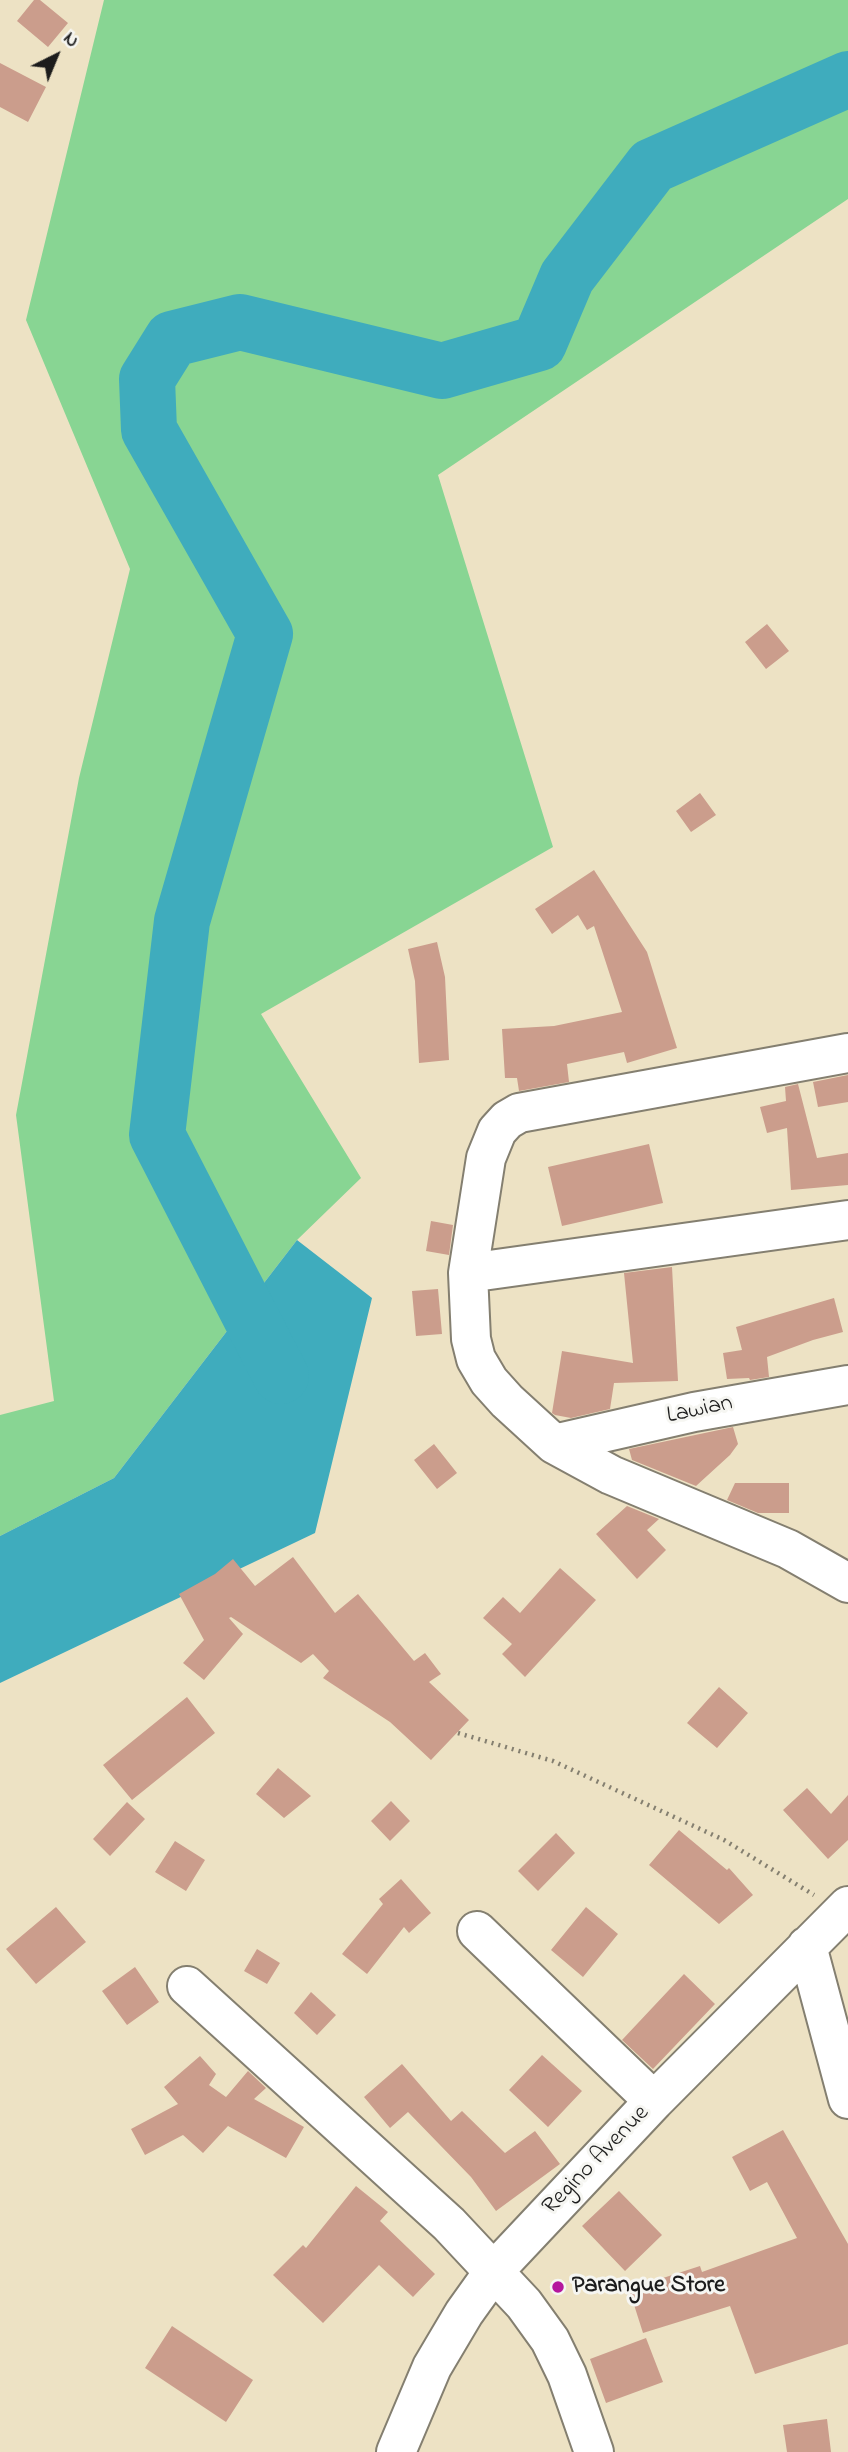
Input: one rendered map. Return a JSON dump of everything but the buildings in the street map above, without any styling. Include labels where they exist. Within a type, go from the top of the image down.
[{"type":"street","points":[[848,1053],[519,1113],[507,1120],[497,1131],[486,1158],[468,1273],[471,1339],[476,1359],[489,1381],[507,1401],[554,1444],[611,1475],[788,1549],[848,1583]]},
{"type":"street","points":[[468,1273],[848,1220]]},
{"type":"street","name":"Lawian","points":[[554,1444],[752,1400],[848,1385]]},
{"type":"street","name":"Regino Avenue","points":[[396,2452],[432,2367],[464,2313],[494,2271],[654,2101],[845,1909]]},
{"type":"street","points":[[477,1931],[654,2101]]},
{"type":"street","points":[[807,1947],[848,2099]]},
{"type":"street","points":[[187,1986],[403,2181],[524,2304],[550,2340],[567,2375],[594,2452]]},
{"type":"path","points":[[458,1733],[553,1761],[712,1834],[845,1909]]},
{"type":"green space","points":[[104,0],[848,0],[848,199],[438,475],[553,847],[261,1014],[361,1178],[297,1240],[114,1478],[0,1536],[0,1415],[54,1401],[16,1115],[79,778],[130,569],[26,320]]},
{"type":"water","points":[[297,1240],[372,1298],[315,1533],[0,1683],[0,1536],[114,1478]]},
{"type":"waterway","points":[[281,1376],[157,1135],[182,921],[265,634],[149,430],[147,379],[172,339],[240,322],[442,371],[539,343],[567,277],[652,166],[848,79]]},
{"type":"place","name":"Parangue Store","points":[[558,2287]]}]
